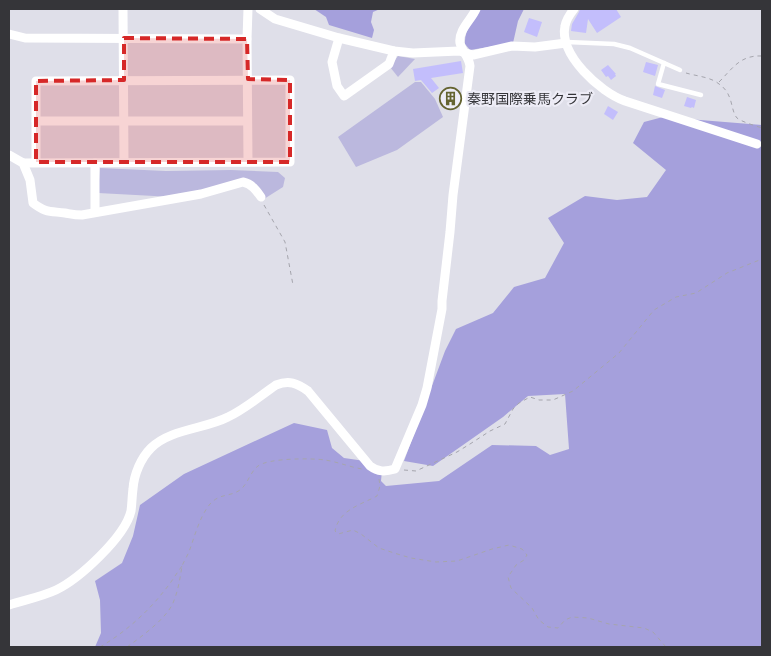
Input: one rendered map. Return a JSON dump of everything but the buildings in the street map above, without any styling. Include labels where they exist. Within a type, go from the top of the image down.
[{"type":"street","points":[[124,9],[124,162]]},
{"type":"street","points":[[248,9],[248,162]]},
{"type":"street","points":[[260,9],[275,19],[339,38],[413,53],[459,51],[473,55],[512,46],[535,47],[566,42]]},
{"type":"street","points":[[9,605],[45,595],[60,588],[83,571],[106,549],[121,531],[130,513],[137,470],[146,454],[157,443],[171,436],[228,418],[276,385],[291,382],[308,391],[370,466],[378,471],[395,469],[422,406],[442,309],[453,195],[470,66],[469,59],[460,43],[462,32],[476,9]]},
{"type":"street","points":[[574,9],[565,25],[566,42],[582,70],[599,86],[615,97],[757,144]]},
{"type":"street","points":[[9,34],[25,38],[247,39]]},
{"type":"street","points":[[339,38],[332,62],[337,86],[344,96],[389,64],[394,50]]},
{"type":"street","points":[[9,155],[23,163],[290,162],[290,80],[36,81],[36,162]]},
{"type":"street","points":[[36,122],[247,121]]},
{"type":"street","points":[[23,163],[30,180],[33,203],[42,210],[73,215],[201,194],[243,182],[256,189],[261,197]]},
{"type":"street","points":[[95,163],[95,212]]},
{"type":"lane","points":[[566,42],[614,44],[630,48],[680,70]]},
{"type":"lane","points":[[664,63],[658,84],[701,95]]},
{"type":"path","points":[[718,83],[742,60],[748,57],[762,56]]},
{"type":"path","points":[[680,70],[718,83],[730,97],[735,115],[762,128]]},
{"type":"path","points":[[261,197],[284,242],[293,285]]},
{"type":"path","points":[[395,469],[416,471],[457,452],[490,431],[506,424],[513,409],[530,397],[539,400],[553,400],[574,391],[619,353],[654,310],[676,297],[696,292],[727,273],[762,259]]},
{"type":"path","points":[[100,647],[113,640],[143,615],[164,592],[190,550],[205,512],[218,497],[241,490],[260,464],[285,459],[323,459],[351,467],[378,471],[380,486],[377,496],[345,512],[339,519],[335,531],[338,534],[353,530],[379,548],[394,554],[436,562],[457,561],[508,545],[522,549],[527,555],[524,560],[516,565],[508,577],[511,588],[532,608],[539,620],[548,627],[558,628],[565,620],[572,617],[588,618],[609,624],[644,628],[653,632],[666,647]]},
{"type":"path","points":[[127,647],[154,626],[172,604],[182,575],[182,565]]},
{"type":"highlighted area","points":[[124,38],[247,39],[248,79],[290,80],[290,162],[36,162],[36,81],[124,80]]},
{"type":"shaded area","points":[[314,9],[380,9],[373,12],[371,22],[374,30],[372,38],[329,25],[326,17]]},
{"type":"shaded area","points":[[479,9],[524,9],[518,21],[513,43],[470,50],[465,44],[465,39],[469,26]]},
{"type":"shaded area","points":[[398,56],[415,59],[398,77],[390,67]]},
{"type":"shaded area","points":[[415,82],[421,82],[435,99],[443,117],[397,150],[356,167],[338,137]]},
{"type":"shaded area","points":[[663,117],[762,125],[762,647],[95,647],[101,633],[100,600],[95,581],[122,563],[133,536],[140,505],[184,474],[294,423],[327,430],[332,448],[344,458],[365,461],[382,470],[381,481],[386,486],[439,481],[492,445],[536,446],[550,455],[569,449],[565,394],[528,396],[503,417],[433,466],[404,461],[445,351],[456,329],[493,313],[514,287],[545,278],[564,243],[548,218],[585,196],[617,200],[647,197],[666,170],[633,143],[644,122]]},
{"type":"shaded area","points":[[100,168],[166,171],[231,170],[278,172],[285,178],[283,187],[264,199],[250,183],[173,197],[98,193]]},
{"type":"place","name":"秦野国際乗馬クラブ","points":[[451,99]]}]
